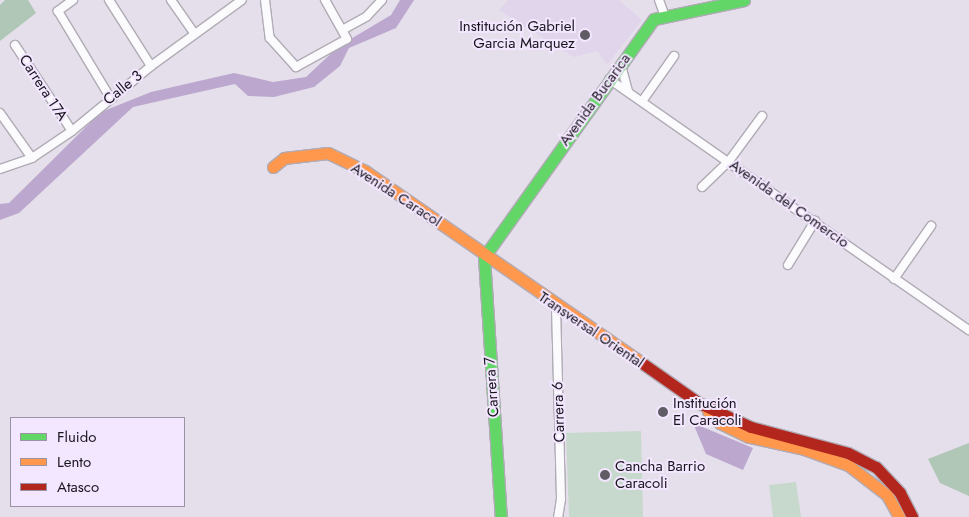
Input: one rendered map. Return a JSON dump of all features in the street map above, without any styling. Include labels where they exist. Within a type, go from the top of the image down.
[{"type":"main road","points":[[664,14],[744,0]]},
{"type":"main road","name":"Avenida Bucarica","points":[[484,257],[608,79],[654,19],[664,14]]},
{"type":"main road","name":"Avenida Caracol","points":[[272,167],[284,158],[328,153],[365,171],[484,257]]},
{"type":"main road","name":"Transversal Oriental","points":[[484,257],[699,403],[751,427],[848,453],[876,467],[900,493],[912,517]]},
{"type":"main road","name":"Carrera 7","points":[[484,257],[500,517]]},
{"type":"main road","name":"Transversal Oriental","points":[[699,403],[720,423],[749,437],[804,449],[848,465],[881,489],[899,517]]},
{"type":"street","points":[[73,0],[58,11],[110,99]]},
{"type":"street","points":[[109,0],[151,66]]},
{"type":"street","points":[[171,0],[194,33]]},
{"type":"street","name":"Calle 3","points":[[0,169],[32,158],[72,131],[231,3],[242,0]]},
{"type":"street","points":[[265,0],[270,38],[296,67],[347,39],[344,29],[325,0]]},
{"type":"street","points":[[344,29],[367,16],[382,0]]},
{"type":"street","points":[[659,0],[664,14]]},
{"type":"street","name":"Carrera 17A","points":[[15,45],[72,131]]},
{"type":"street","points":[[643,100],[674,56]]},
{"type":"street","points":[[620,63],[628,91]]},
{"type":"street","name":"Avenida del Comercio","points":[[608,79],[643,100],[894,279],[969,330]]},
{"type":"street","points":[[0,113],[32,158]]},
{"type":"street","points":[[702,187],[729,161],[762,116]]},
{"type":"street","points":[[788,266],[815,221]]},
{"type":"street","points":[[894,279],[931,226]]},
{"type":"street","name":"Carrera 6","points":[[556,307],[561,499],[558,517]]},
{"type":"shaded area","points":[[400,0],[414,0],[396,28],[349,48],[340,66],[314,87],[274,97],[248,96],[235,84],[133,107],[19,213],[0,220],[0,204],[9,203],[101,112],[151,92],[234,73],[273,82],[306,77],[339,46],[391,15]]},
{"type":"shaded area","name":"Institución Gabriel Garcia Marquez","points":[[508,0],[619,0],[642,20],[607,65],[597,51],[574,57],[499,10]]},
{"type":"shaded area","points":[[693,423],[753,448],[743,470],[706,454]]},
{"type":"green space","points":[[5,0],[28,0],[36,13],[0,41],[0,5]]},
{"type":"green space","name":"Cancha Barrio Caracoli","points":[[641,431],[643,517],[569,517],[566,433]]},
{"type":"green space","points":[[969,443],[969,496],[940,483],[928,459]]},
{"type":"green space","points":[[796,482],[801,517],[773,517],[769,485]]},
{"type":"traffic: fast","points":[[484,257],[654,19],[744,0]]},
{"type":"traffic: fast","points":[[484,257],[501,517]]},
{"type":"traffic: slow","points":[[273,167],[284,158],[328,153],[365,171],[642,363]]},
{"type":"traffic: slow","points":[[708,411],[720,423],[749,437],[804,449],[848,465],[887,495],[899,517]]},
{"type":"traffic: jam","points":[[642,363],[699,403],[751,427],[848,453],[876,467],[900,493],[912,517]]},
{"type":"place","name":"Institución Gabriel Garcia Marquez","points":[[585,35]]},
{"type":"place","name":"Institución El Caracoli","points":[[663,412]]},
{"type":"place","name":"Cancha Barrio Caracoli","points":[[605,475]]}]
